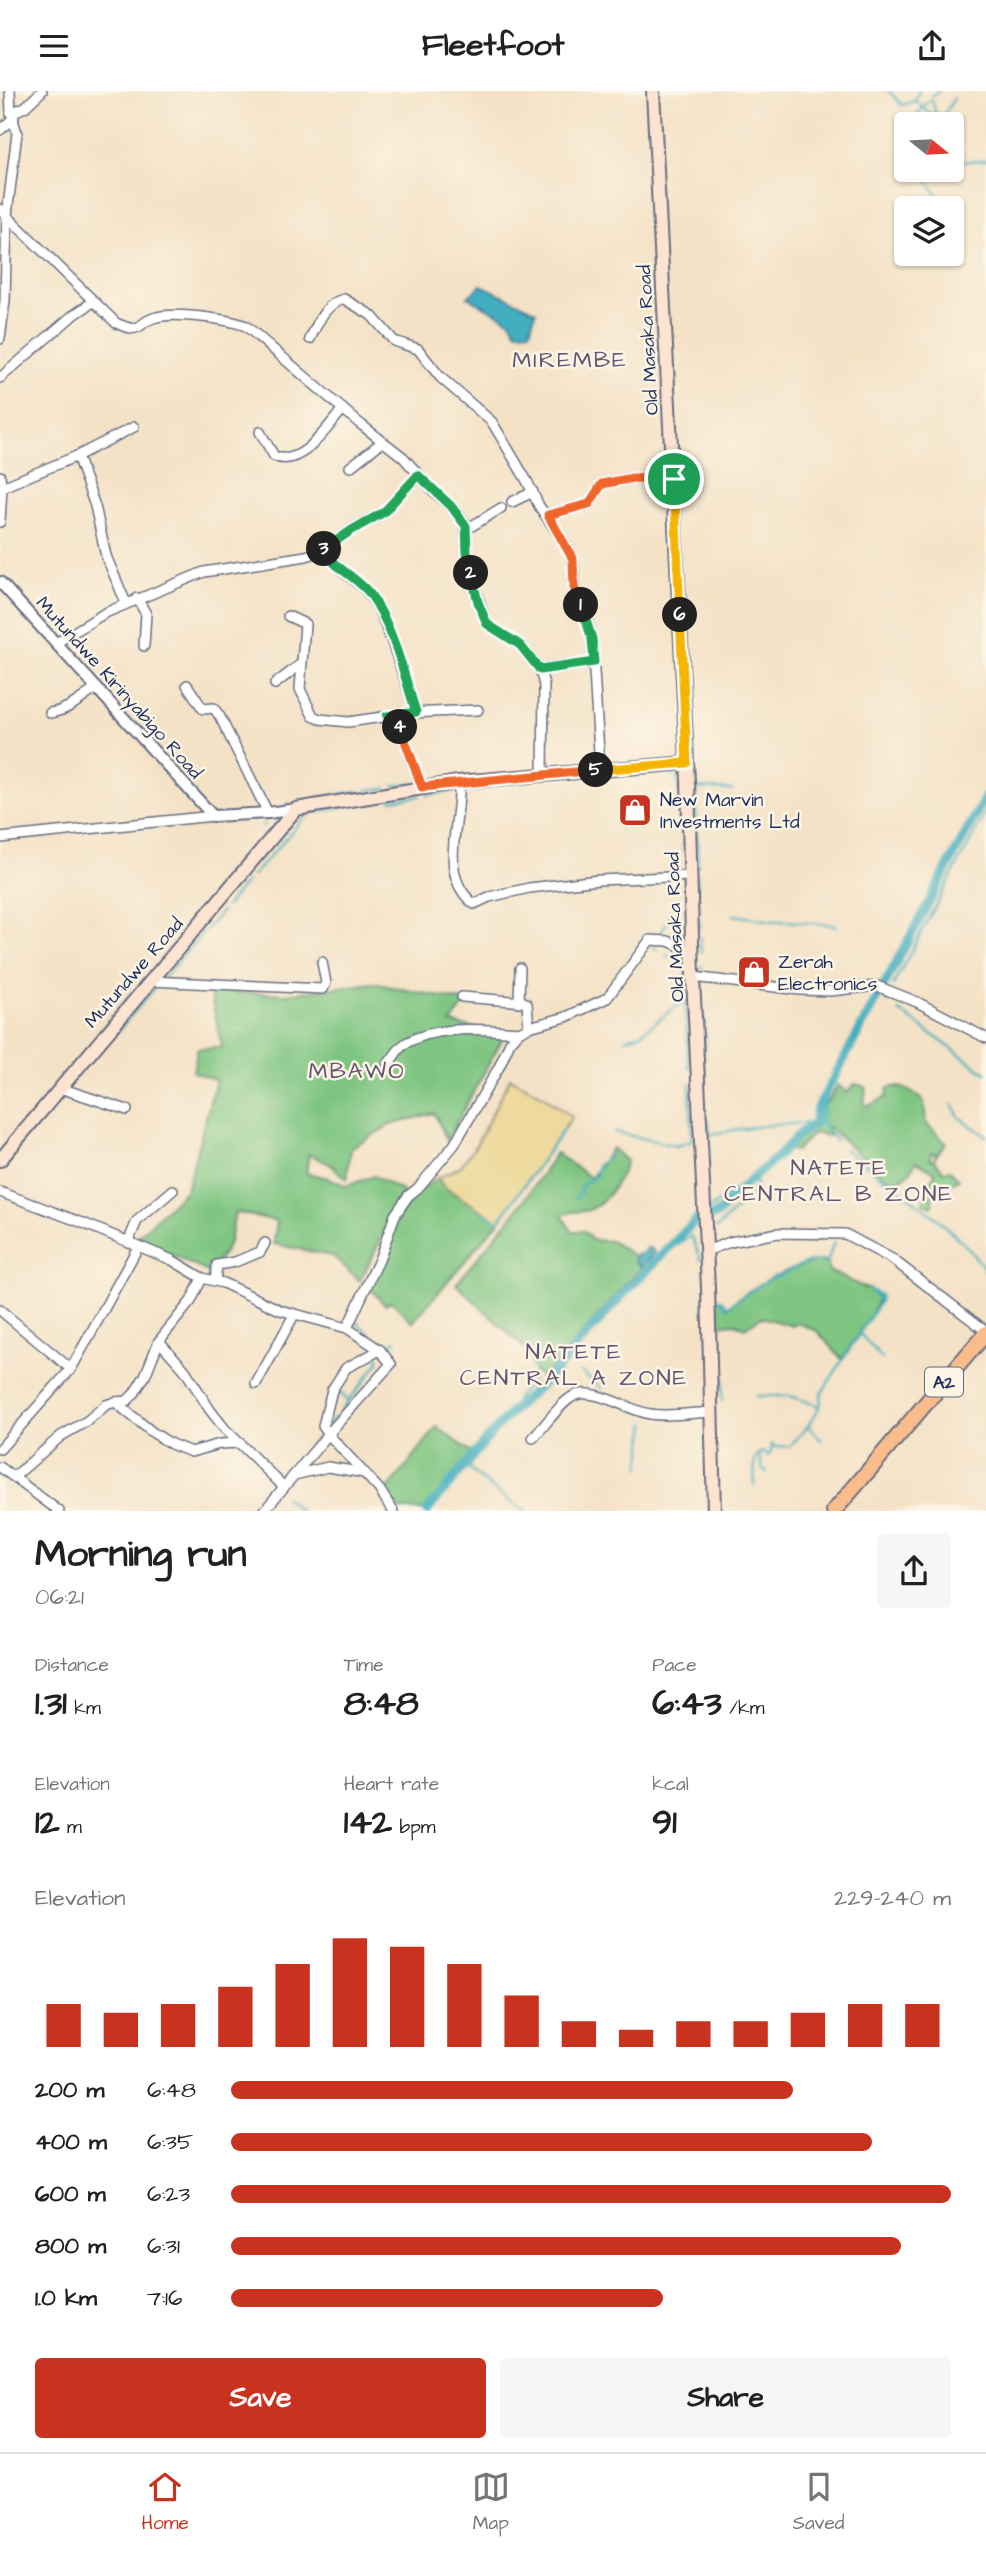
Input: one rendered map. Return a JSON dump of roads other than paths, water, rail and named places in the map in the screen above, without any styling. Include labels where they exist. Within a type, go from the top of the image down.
[{"type":"main road","name":"Old Masaka Road","points":[[653,91],[687,763],[714,1510]]},
{"type":"main road","points":[[296,809],[459,782],[687,763]]},
{"type":"main road","name":"Mutundwe Road","points":[[0,1160],[296,809]]},
{"type":"main road","name":"A2","points":[[834,1510],[986,1332]]},
{"type":"street","points":[[0,339],[5,301],[3,212],[17,133],[10,91]]},
{"type":"street","points":[[0,130],[12,115],[42,91]]},
{"type":"street","points":[[3,212],[116,323],[137,329],[158,316],[232,320],[246,326],[403,457],[451,506],[467,529],[467,552],[478,602],[487,624],[520,645],[540,670],[544,685],[543,774]]},
{"type":"street","points":[[310,339],[334,301],[344,299],[371,316],[394,341],[418,349],[440,377],[484,413],[504,441],[539,506],[548,515],[573,559],[574,587],[586,616],[594,662],[600,769]]},
{"type":"street","points":[[0,378],[71,317],[93,302]]},
{"type":"street","points":[[260,432],[277,458],[300,453],[320,439],[343,409]]},
{"type":"street","points":[[1,487],[76,456],[134,427]]},
{"type":"street","points":[[350,467],[382,442]]},
{"type":"street","points":[[76,456],[95,506],[106,557],[125,603]]},
{"type":"street","points":[[56,643],[125,603],[204,572],[306,556],[323,550],[384,512],[418,475]]},
{"type":"street","points":[[0,476],[0,521]]},
{"type":"street","points":[[548,515],[589,504],[602,484],[633,478],[674,479]]},
{"type":"street","points":[[512,502],[533,492]]},
{"type":"street","points":[[467,529],[501,508]]},
{"type":"street","points":[[323,550],[369,594],[378,607],[393,642],[416,712]]},
{"type":"street","name":"Mutundwe Kirinyabigo Road","points":[[1,585],[213,816]]},
{"type":"street","points":[[137,598],[146,614],[144,646]]},
{"type":"street","points":[[288,616],[305,624],[300,689],[313,716],[335,722],[416,712],[478,710]]},
{"type":"street","points":[[540,670],[594,662]]},
{"type":"street","points":[[275,684],[302,664]]},
{"type":"street","points":[[187,685],[203,709],[214,708],[220,717],[268,813]]},
{"type":"street","points":[[50,713],[76,704],[97,688]]},
{"type":"street","points":[[387,716],[397,722],[400,728],[422,787]]},
{"type":"street","points":[[459,782],[453,867],[458,885],[474,904],[489,897],[529,888],[599,880],[691,876]]},
{"type":"street","points":[[0,838],[296,809]]},
{"type":"street","points":[[347,1328],[379,1259],[395,1215],[408,1196],[454,1145],[499,1067],[510,1042],[519,1032],[566,1017],[607,998],[650,940],[668,941],[693,952]]},
{"type":"street","points":[[150,981],[323,989],[326,983],[322,962]]},
{"type":"street","points":[[519,1002],[520,968]]},
{"type":"street","points":[[693,977],[800,990],[881,988],[916,1002],[986,1038]]},
{"type":"street","points":[[462,997],[527,1004],[529,1027]]},
{"type":"street","points":[[388,1064],[407,1043],[450,1029],[519,1032]]},
{"type":"street","points":[[60,1088],[128,1110]]},
{"type":"street","points":[[128,1242],[137,1221],[173,1190]]},
{"type":"street","points":[[0,1192],[172,1260],[202,1278],[215,1280],[294,1315],[347,1328],[380,1350],[391,1364],[326,1430],[264,1510]]},
{"type":"street","points":[[706,1251],[730,1242],[778,1233],[845,1234],[892,1259],[986,1332]]},
{"type":"street","points":[[215,1280],[217,1265],[235,1262],[260,1252],[264,1243]]},
{"type":"street","points":[[0,1449],[71,1369],[138,1247]]},
{"type":"street","points":[[15,1476],[61,1436],[115,1402],[127,1401],[134,1394],[145,1377],[159,1341],[191,1301],[202,1278]]},
{"type":"street","points":[[0,1310],[71,1369]]},
{"type":"street","points":[[256,1384],[294,1315]]},
{"type":"street","points":[[159,1341],[185,1370],[216,1419],[251,1457],[284,1487]]},
{"type":"street","points":[[326,1430],[332,1390],[346,1368],[380,1350]]},
{"type":"street","points":[[533,1438],[569,1399],[577,1394],[608,1400],[651,1414],[711,1412]]},
{"type":"street","points":[[115,1402],[152,1432],[191,1452],[220,1444],[240,1443]]},
{"type":"street","points":[[326,1430],[365,1473],[393,1510]]},
{"type":"street","points":[[0,1467],[59,1510]]},
{"type":"street","points":[[292,1476],[328,1467],[365,1473]]},
{"type":"water","points":[[481,285],[536,311],[530,331],[517,332],[510,321],[468,297]]},
{"type":"water","points":[[647,1248],[651,1248],[655,1253],[642,1267],[635,1261],[635,1256],[645,1252]]},
{"type":"waterway","points":[[889,91],[902,105],[915,101],[929,112]]},
{"type":"waterway","points":[[915,101],[919,91]]},
{"type":"waterway","points":[[931,96],[939,91]]},
{"type":"waterway","points":[[946,112],[954,98]]},
{"type":"waterway","points":[[920,112],[932,100],[936,112]]},
{"type":"waterway","points":[[964,161],[986,160]]},
{"type":"waterway","points":[[929,182],[937,196]]},
{"type":"waterway","points":[[668,772],[675,777],[682,800]]},
{"type":"waterway","points":[[394,786],[412,783]]},
{"type":"waterway","points":[[367,790],[386,788]]},
{"type":"waterway","points":[[478,788],[485,788]]},
{"type":"waterway","points":[[696,824],[696,788],[732,790]]},
{"type":"waterway","points":[[463,789],[468,789]]},
{"type":"waterway","points":[[317,798],[359,791]]},
{"type":"waterway","points":[[427,795],[455,791]]},
{"type":"waterway","points":[[391,800],[420,796]]},
{"type":"waterway","points":[[709,1217],[719,1213],[735,1194],[801,1132],[815,1124],[816,1111],[986,796]]},
{"type":"waterway","points":[[301,801],[307,800]]},
{"type":"waterway","points":[[361,804],[375,802]]},
{"type":"waterway","points":[[317,812],[345,807]]},
{"type":"waterway","points":[[682,807],[682,818]]},
{"type":"waterway","points":[[893,985],[986,812]]},
{"type":"waterway","points":[[252,876],[309,815]]},
{"type":"waterway","points":[[261,826],[265,824]]},
{"type":"waterway","points":[[682,826],[683,834]]},
{"type":"waterway","points":[[697,832],[698,866]]},
{"type":"waterway","points":[[683,844],[684,852]]},
{"type":"waterway","points":[[697,876],[698,894]]},
{"type":"waterway","points":[[226,906],[247,881]]},
{"type":"waterway","points":[[699,904],[699,912]]},
{"type":"waterway","points":[[163,979],[222,911]]},
{"type":"waterway","points":[[661,933],[671,913]]},
{"type":"waterway","points":[[734,915],[837,926]]},
{"type":"waterway","points":[[700,921],[700,928]]},
{"type":"waterway","points":[[700,937],[701,952]]},
{"type":"waterway","points":[[653,947],[657,950]]},
{"type":"waterway","points":[[666,955],[672,958]]},
{"type":"waterway","points":[[678,959],[685,965]]},
{"type":"waterway","points":[[702,966],[702,973]]},
{"type":"waterway","points":[[625,1039],[640,1034],[685,1000],[686,974]]},
{"type":"waterway","points":[[119,1030],[158,984]]},
{"type":"waterway","points":[[97,1035],[136,990]]},
{"type":"waterway","points":[[886,998],[888,1002]]},
{"type":"waterway","points":[[685,1000],[689,1068]]},
{"type":"waterway","points":[[700,1008],[705,1025]]},
{"type":"waterway","points":[[899,1011],[986,1073]]},
{"type":"waterway","points":[[703,1054],[706,1035]]},
{"type":"waterway","points":[[614,1132],[676,1146],[692,1141],[690,1084]]},
{"type":"waterway","points":[[823,1100],[823,1124],[836,1141]]},
{"type":"waterway","points":[[952,1104],[960,1118],[986,1136]]},
{"type":"waterway","points":[[709,1120],[710,1134]]},
{"type":"waterway","points":[[704,1136],[759,1126],[815,1124]]},
{"type":"waterway","points":[[484,1213],[499,1221],[563,1130]]},
{"type":"waterway","points":[[845,1149],[939,1221],[973,1253],[986,1271]]},
{"type":"waterway","points":[[576,1198],[581,1186],[596,1175],[598,1165],[610,1156]]},
{"type":"waterway","points":[[716,1229],[756,1187],[755,1177]]},
{"type":"waterway","points":[[708,1210],[725,1197],[735,1194]]},
{"type":"waterway","points":[[427,1511],[491,1434],[518,1405],[544,1383],[620,1298],[697,1219]]},
{"type":"waterway","points":[[672,1245],[678,1245],[692,1236],[701,1259]]},
{"type":"waterway","points":[[827,1263],[834,1242]]},
{"type":"waterway","points":[[716,1301],[722,1300],[727,1307],[775,1275],[776,1277],[805,1263],[823,1261]]},
{"type":"waterway","points":[[821,1440],[808,1426],[819,1407],[821,1394],[880,1301],[880,1295],[869,1289],[880,1301]]},
{"type":"waterway","points":[[716,1295],[720,1342]]},
{"type":"waterway","points":[[355,1321],[384,1347],[387,1348],[396,1341]]},
{"type":"waterway","points":[[861,1335],[882,1359]]},
{"type":"waterway","points":[[720,1350],[722,1401]]},
{"type":"waterway","points":[[340,1412],[379,1362],[378,1356]]},
{"type":"waterway","points":[[950,1364],[956,1357]]},
{"type":"waterway","points":[[521,1403],[516,1399],[532,1379],[534,1369]]},
{"type":"waterway","points":[[581,1372],[602,1388]]},
{"type":"waterway","points":[[337,1390],[347,1400]]},
{"type":"waterway","points":[[756,1396],[790,1396],[819,1406]]},
{"type":"waterway","points":[[288,1471],[335,1417]]},
{"type":"waterway","points":[[640,1467],[646,1423]]},
{"type":"waterway","points":[[767,1472],[763,1469],[759,1454],[763,1452],[768,1456],[772,1444],[774,1447],[790,1446],[807,1427]]},
{"type":"waterway","points":[[754,1485],[755,1460],[759,1454]]},
{"type":"waterway","points":[[468,1460],[469,1469],[526,1511]]},
{"type":"waterway","points":[[283,1496],[300,1511]]},
{"type":"place","name":"New Marvin Investments Ltd","points":[[635,810]]},
{"type":"place","name":"Zerah Electronics","points":[[754,972]]},
{"type":"district","name":"MIREMBE","points":[[570,359]]},
{"type":"district","name":"MBAWO","points":[[357,1070]]},
{"type":"district","name":"NATETE CENTRAL B ZONE","points":[[839,1180]]},
{"type":"district","name":"NATETE CENTRAL A ZONE","points":[[574,1364]]}]
